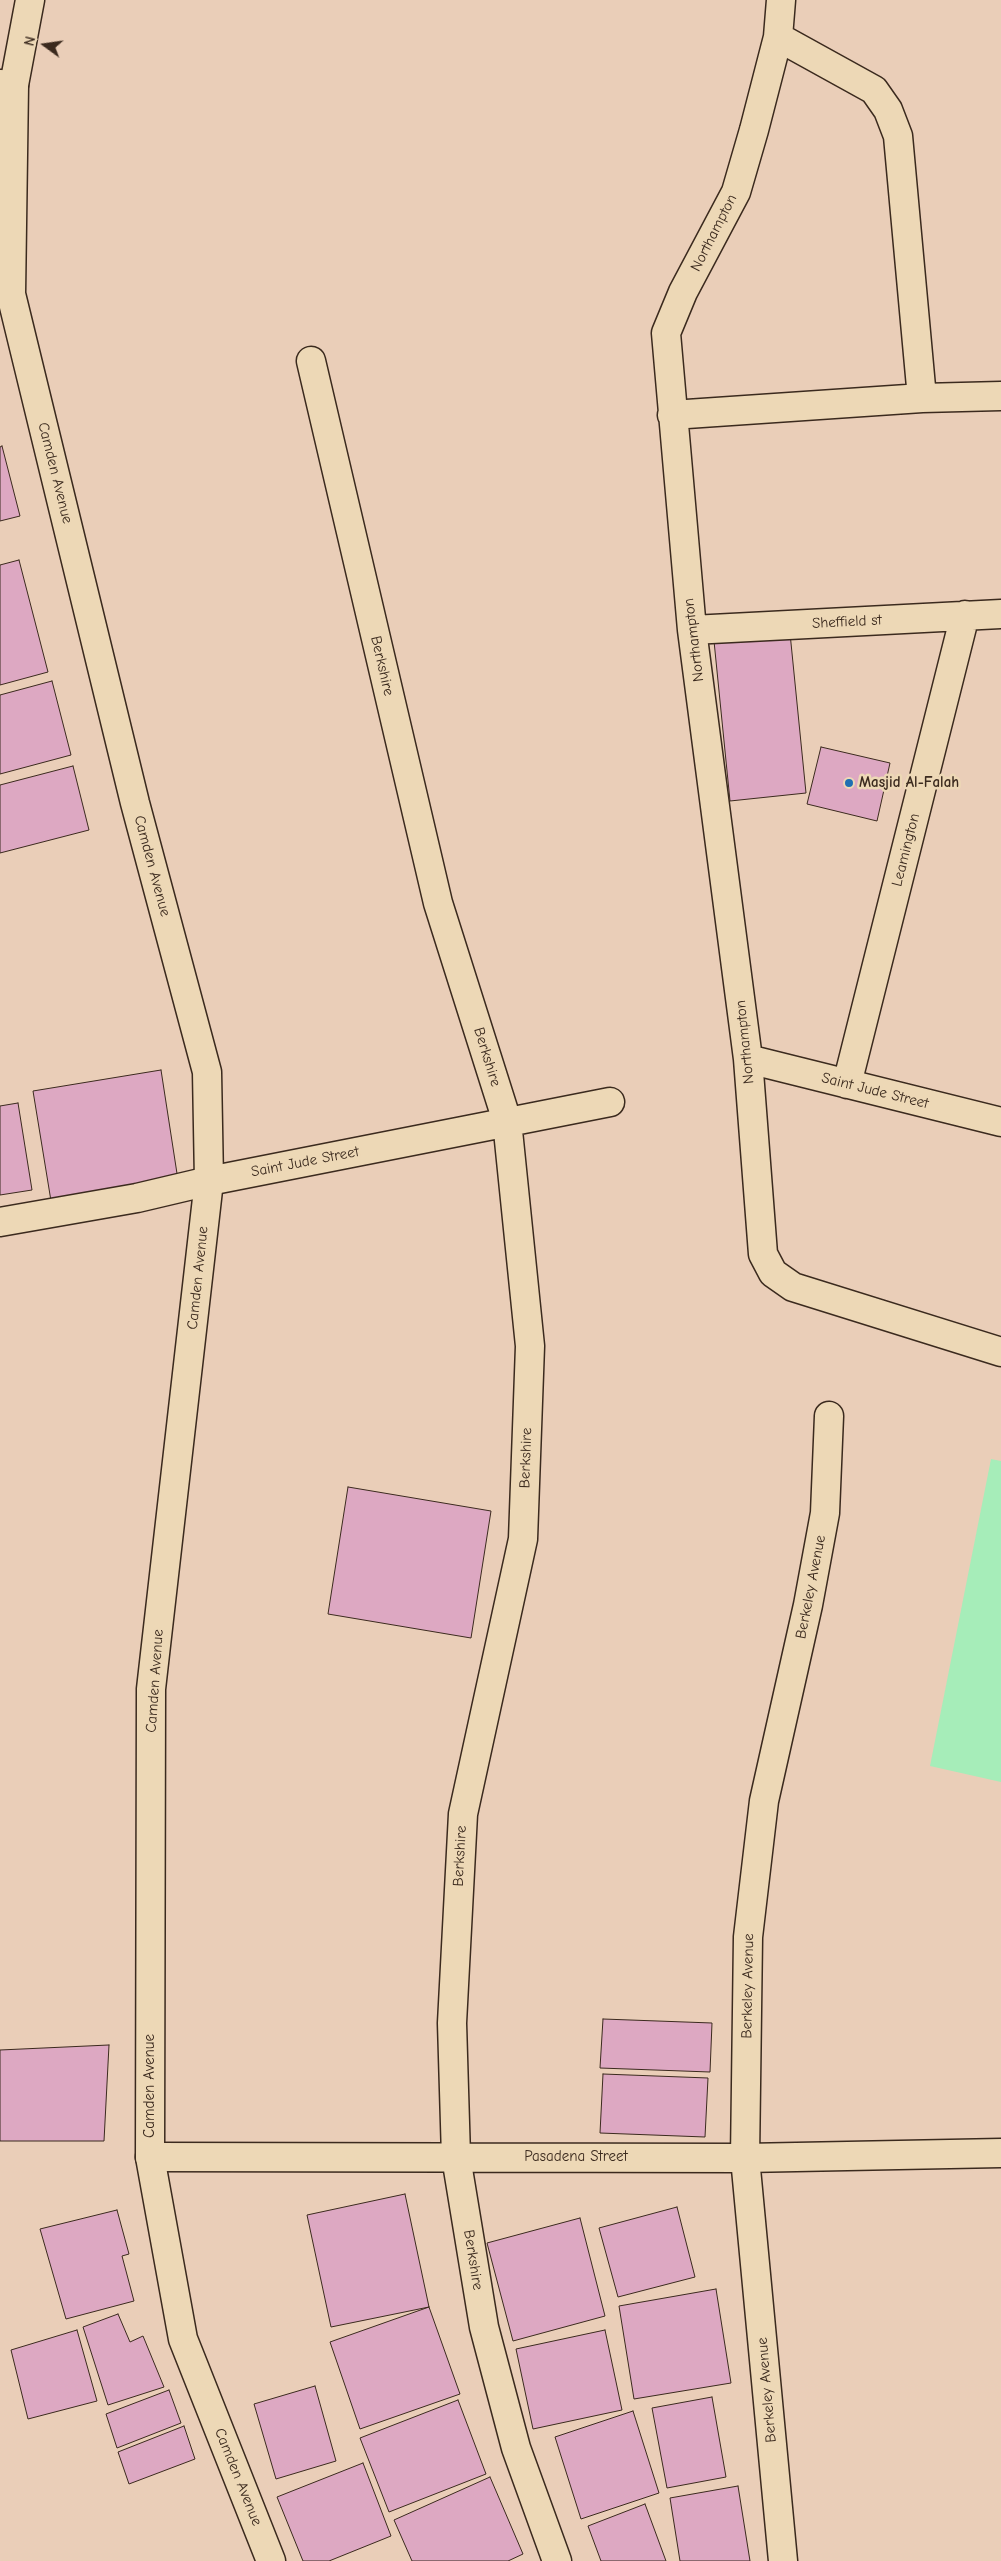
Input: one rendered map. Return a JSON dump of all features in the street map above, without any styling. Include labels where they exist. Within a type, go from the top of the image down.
[{"type":"street","name":"Camden Avenue","points":[[30,0],[7,84],[12,294],[135,803],[208,1072],[209,1181],[151,1689],[150,2157],[183,2339],[271,2561]]},
{"type":"street","name":"Northampton","points":[[781,0],[778,37],[736,192],[683,292],[666,333],[692,630],[748,1060],[763,1254],[773,1273],[794,1287],[1001,1352]]},
{"type":"street","points":[[778,37],[874,90],[888,110],[898,136],[922,398]]},
{"type":"street","name":"Berkshire","points":[[311,361],[438,903],[507,1121],[530,1346],[523,1539],[462,1814],[452,2023],[456,2157],[484,2326],[516,2448],[557,2561]]},
{"type":"street","points":[[672,414],[922,398],[1001,396]]},
{"type":"street","name":"Sheffield st","points":[[692,630],[1001,614]]},
{"type":"street","name":"Leamington","points":[[847,1084],[966,616]]},
{"type":"street","name":"Saint Jude Street","points":[[748,1060],[1001,1122]]},
{"type":"street","name":"Saint Jude Street","points":[[0,1222],[137,1198],[209,1181],[610,1102]]},
{"type":"street","name":"Berkeley Avenue","points":[[783,2561],[746,2158],[748,1938],[764,1801],[808,1605],[825,1513],[830,1416]]},
{"type":"street","name":"Pasadena Street","points":[[150,2157],[746,2158],[1001,2153]]},
{"type":"green space","points":[[991,1459],[1001,1461],[1001,1782],[930,1766]]},
{"type":"building","points":[[2,446],[20,516],[0,521],[0,447]]},
{"type":"building","points":[[19,560],[48,672],[0,685],[0,565]]},
{"type":"building","points":[[790,633],[806,793],[730,801],[714,641]]},
{"type":"building","points":[[52,681],[71,755],[0,774],[0,695]]},
{"type":"building","name":"Masjid Al-Falah","points":[[821,747],[890,763],[877,821],[807,804]]},
{"type":"building","points":[[73,766],[89,830],[0,853],[0,785]]},
{"type":"building","points":[[161,1070],[178,1180],[51,1201],[33,1091]]},
{"type":"building","points":[[18,1103],[32,1190],[0,1195],[0,1106]]},
{"type":"building","points":[[348,1487],[491,1511],[471,1638],[328,1614]]},
{"type":"building","points":[[603,2019],[712,2023],[710,2072],[600,2068]]},
{"type":"building","points":[[109,2045],[104,2141],[0,2141],[0,2050]]},
{"type":"building","points":[[603,2074],[708,2078],[705,2137],[600,2133]]},
{"type":"building","points":[[405,2194],[429,2307],[331,2327],[307,2215]]},
{"type":"building","points":[[677,2207],[695,2277],[618,2297],[599,2228]]},
{"type":"building","points":[[117,2210],[129,2254],[122,2256],[134,2301],[66,2319],[40,2229]]},
{"type":"building","points":[[580,2218],[605,2316],[513,2341],[487,2243]]},
{"type":"building","points":[[716,2289],[731,2383],[634,2399],[619,2306]]},
{"type":"building","points":[[429,2307],[460,2394],[360,2429],[330,2342]]},
{"type":"building","points":[[118,2314],[130,2342],[143,2336],[164,2387],[108,2405],[83,2327]]},
{"type":"building","points":[[77,2330],[97,2401],[28,2419],[11,2350]]},
{"type":"building","points":[[605,2330],[622,2410],[533,2429],[516,2349]]},
{"type":"building","points":[[315,2386],[336,2461],[276,2479],[254,2404]]},
{"type":"building","points":[[169,2390],[181,2423],[117,2448],[106,2414]]},
{"type":"building","points":[[712,2397],[726,2477],[667,2488],[652,2408]]},
{"type":"building","points":[[458,2400],[486,2474],[389,2512],[360,2438]]},
{"type":"building","points":[[633,2411],[659,2493],[581,2519],[555,2437]]},
{"type":"building","points":[[184,2426],[195,2459],[129,2484],[118,2452]]},
{"type":"building","points":[[363,2463],[391,2536],[329,2561],[303,2561],[277,2497]]},
{"type":"building","points":[[490,2477],[523,2554],[508,2561],[412,2561],[394,2520]]},
{"type":"building","points":[[738,2486],[750,2561],[680,2561],[670,2498]]},
{"type":"building","points":[[645,2504],[666,2561],[601,2561],[588,2526]]},
{"type":"place","name":"Masjid Al-Falah","points":[[849,783]]}]
